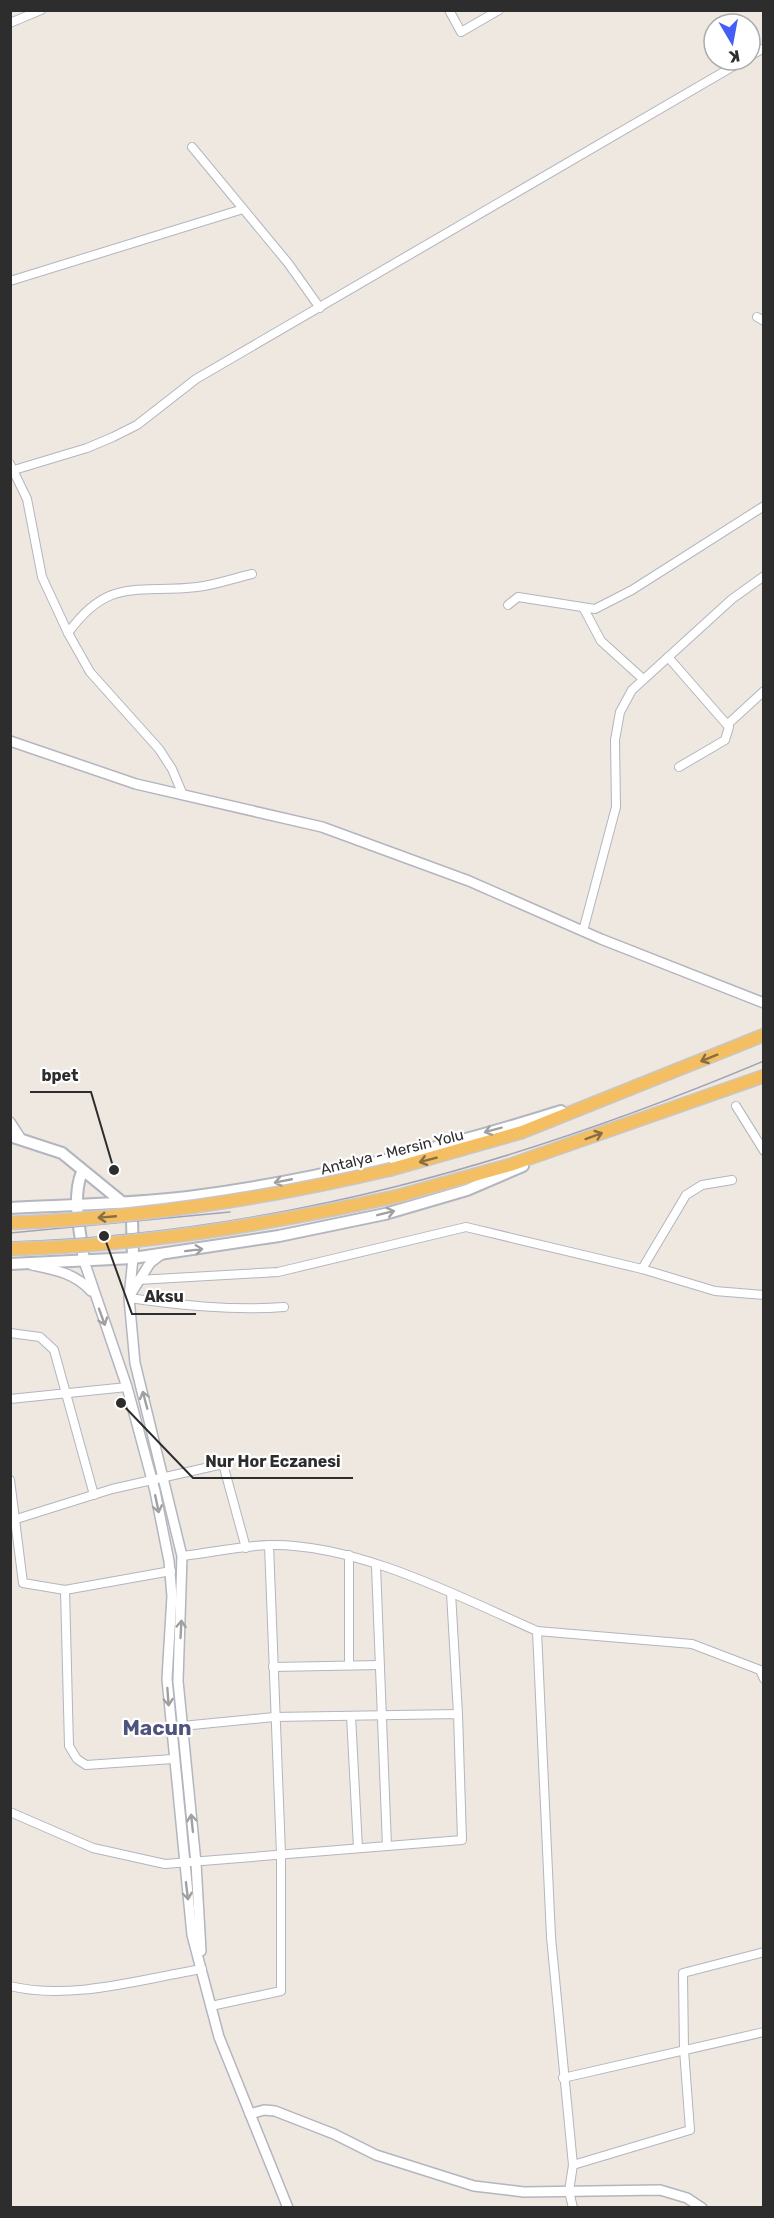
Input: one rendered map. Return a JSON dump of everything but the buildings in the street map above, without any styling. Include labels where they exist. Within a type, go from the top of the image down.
[{"type":"highway","name":"Antalya - Mersin Yolu","points":[[10,1223],[118,1216],[211,1206],[278,1195],[392,1169],[522,1132],[650,1083],[764,1035]]},
{"type":"highway","points":[[10,1249],[110,1244],[217,1231],[398,1196],[567,1146],[764,1076]]},
{"type":"main road","points":[[10,1208],[189,1196],[347,1168],[536,1119],[650,1083]]},
{"type":"main road","points":[[16,1137],[62,1153],[82,1172],[122,1202],[132,1220],[133,1258]]},
{"type":"main road","points":[[10,1264],[133,1258],[257,1240],[385,1214],[467,1190],[567,1146]]},
{"type":"main road","points":[[82,1172],[79,1180],[78,1205],[84,1261]]},
{"type":"street","points":[[10,23],[41,10]]},
{"type":"street","points":[[449,10],[461,32],[499,10]]},
{"type":"street","points":[[183,795],[172,769],[159,749],[90,672],[68,633],[42,577],[27,499],[12,467],[87,448],[137,425],[196,379],[723,72]]},
{"type":"street","points":[[192,147],[288,263],[320,308]]},
{"type":"street","points":[[10,281],[243,209]]},
{"type":"street","points":[[508,605],[518,597],[595,609],[614,600],[764,506]]},
{"type":"street","points":[[68,633],[81,615],[94,604],[122,590],[195,587],[252,574]]},
{"type":"street","points":[[583,931],[616,807],[615,740],[620,712],[632,690],[643,679],[732,599],[764,576]]},
{"type":"street","points":[[584,609],[601,641],[643,679]]},
{"type":"street","points":[[668,657],[728,724],[729,734],[725,740],[679,767]]},
{"type":"street","points":[[728,724],[764,691]]},
{"type":"street","points":[[10,741],[136,784],[322,827],[469,881],[583,931],[764,1003]]},
{"type":"street","points":[[736,1106],[764,1151]]},
{"type":"street","points":[[10,1122],[16,1137]]},
{"type":"street","points":[[642,1269],[686,1195],[702,1185],[732,1180]]},
{"type":"street","points":[[138,1280],[278,1272],[466,1227],[642,1269],[715,1291],[764,1295]]},
{"type":"street","points":[[129,1298],[150,1263],[162,1254]]},
{"type":"street","points":[[133,1258],[129,1298],[135,1363],[165,1478],[182,1556],[178,1681],[196,1863],[202,1967]]},
{"type":"street","points":[[84,1261],[127,1387],[152,1480],[171,1570],[167,1678],[173,1759],[192,1935],[219,2037],[288,2208]]},
{"type":"street","points":[[23,1264],[64,1272],[82,1281],[94,1295]]},
{"type":"street","points":[[129,1298],[239,1309],[284,1307]]},
{"type":"street","points":[[10,1333],[35,1336],[49,1343],[55,1354],[94,1495]]},
{"type":"street","points":[[10,1400],[127,1387]]},
{"type":"street","points":[[12,1521],[94,1495],[223,1464],[246,1548]]},
{"type":"street","points":[[10,1480],[12,1521],[23,1583],[65,1590],[171,1570]]},
{"type":"street","points":[[182,1556],[269,1545],[340,1552],[451,1593],[537,1631],[692,1644],[760,1670],[764,1679]]},
{"type":"street","points":[[211,2006],[281,1991],[281,1854],[269,1545]]},
{"type":"street","points":[[349,1555],[349,1665]]},
{"type":"street","points":[[376,1566],[380,1716],[387,1846]]},
{"type":"street","points":[[65,1590],[69,1746],[73,1755],[86,1765],[173,1759]]},
{"type":"street","points":[[10,1812],[93,1848],[165,1864],[462,1840],[451,1593]]},
{"type":"street","points":[[537,1631],[546,1843],[563,2078],[573,2165],[569,2191],[573,2208]]},
{"type":"street","points":[[273,1667],[379,1665]]},
{"type":"street","points":[[182,1726],[274,1718],[458,1714]]},
{"type":"street","points":[[351,1716],[358,1848]]},
{"type":"street","points":[[573,2165],[690,2130],[684,2050],[683,1973],[764,1952]]},
{"type":"street","points":[[10,1986],[36,1993],[100,1986],[202,1967]]},
{"type":"street","points":[[563,2078],[764,2032]]},
{"type":"street","points":[[250,2114],[264,2110],[275,2111],[334,2134],[376,2155],[474,2186],[524,2192],[660,2190],[687,2199],[702,2208]]},
{"type":"tram line","points":[[10,1242],[109,1236],[205,1225],[301,1208],[395,1187],[489,1161],[581,1131],[673,1098],[764,1061]]},
{"type":"tram line","points":[[10,1233],[230,1212]]},
{"type":"place","name":"bpet","points":[[114,1170]]},
{"type":"place","name":"Aksu","points":[[104,1236]]},
{"type":"place","name":"Nur Hor Eczanesi","points":[[121,1403]]},
{"type":"district","name":"Macun","points":[[157,1727]]}]
